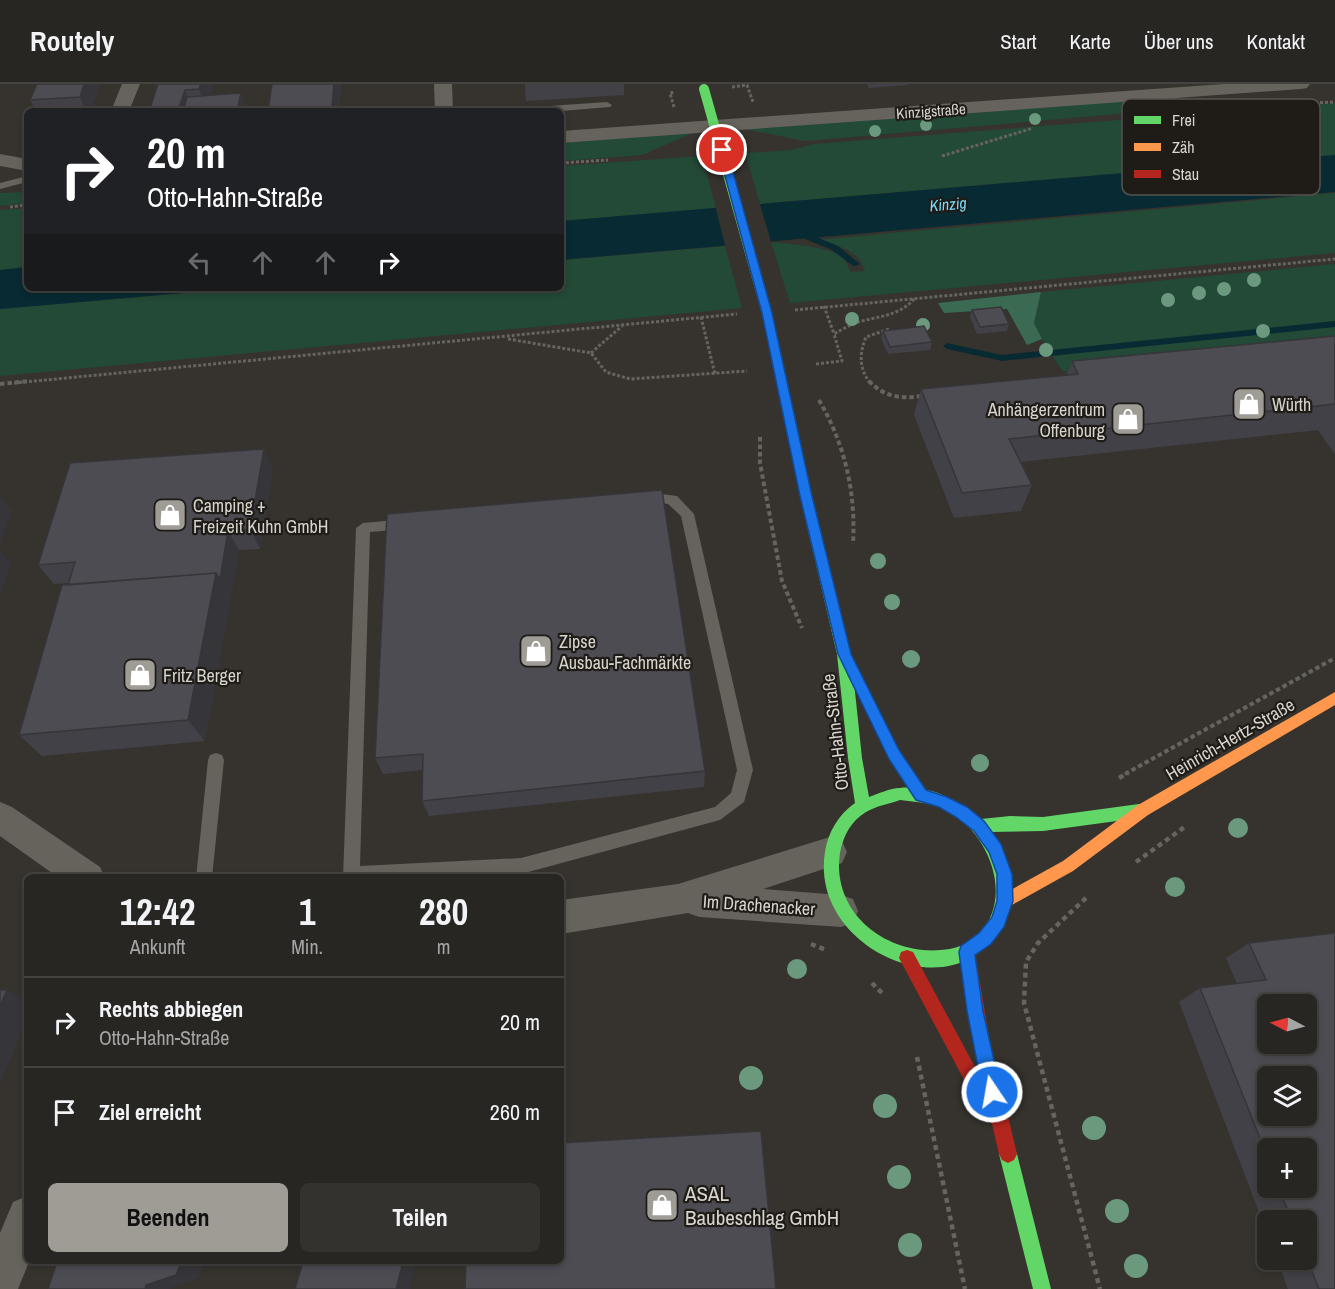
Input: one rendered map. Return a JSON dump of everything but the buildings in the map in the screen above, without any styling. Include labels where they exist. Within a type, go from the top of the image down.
[{"type":"main road","name":"Otto-Hahn-Straße","points":[[704,86],[767,313],[806,496],[844,654],[855,758],[863,805]]},
{"type":"main road","name":"Otto-Hahn-Straße","points":[[844,654],[894,754],[922,796]]},
{"type":"main road","name":"Heinrich-Hertz-Straße","points":[[1005,901],[1068,866],[1143,810],[1335,698]]},
{"type":"main road","name":"Otto-Hahn-Straße","points":[[900,794],[922,796],[942,801],[962,812],[979,826],[996,849],[1005,874],[1005,901],[998,922],[985,939],[967,952],[938,960],[907,958],[873,943],[858,932],[841,911],[831,890],[828,869],[830,852],[837,831],[848,817],[863,805],[881,797],[900,794]]},
{"type":"main road","name":"Heinrich-Hertz-Straße","points":[[979,826],[1010,823],[1043,824],[1143,810]]},
{"type":"main road","points":[[967,952],[975,1011],[1000,1132],[1042,1289]]},
{"type":"main road","points":[[907,958],[1000,1132]]},
{"type":"street","points":[[121,108],[131,84]]},
{"type":"street","points":[[443,84],[444,108]]},
{"type":"street","name":"Kinzigstraße","points":[[564,137],[1185,88],[1302,84]]},
{"type":"street","points":[[0,160],[24,164]]},
{"type":"street","points":[[0,817],[82,874]]},
{"type":"street","name":"Im Drachenacker","points":[[564,917],[678,900],[830,852]]},
{"type":"street","name":"Im Drachenacker","points":[[678,900],[841,911]]},
{"type":"street","points":[[0,1283],[24,1223]]},
{"type":"lane","points":[[564,108],[607,105]]},
{"type":"lane","points":[[0,186],[24,180]]},
{"type":"lane","points":[[386,874],[520,866],[720,813],[738,797],[745,770],[687,514],[672,500],[634,498]]},
{"type":"lane","points":[[352,874],[363,528],[422,522]]},
{"type":"lane","points":[[204,874],[216,760]]},
{"type":"path","points":[[942,156],[1040,126]]},
{"type":"path","points":[[564,163],[582,162]]},
{"type":"path","points":[[785,310],[1335,259]]},
{"type":"path","points":[[834,334],[852,324],[889,316],[911,305],[915,298]]},
{"type":"path","points":[[816,364],[842,361],[824,306]]},
{"type":"path","points":[[0,384],[748,314]]},
{"type":"path","points":[[701,317],[716,374]]},
{"type":"path","points":[[591,353],[622,326]]},
{"type":"path","points":[[889,329],[866,337],[860,347],[861,365],[870,385],[892,396],[927,396]]},
{"type":"path","points":[[501,338],[591,353]]},
{"type":"path","points":[[591,353],[600,369],[615,376],[630,379],[747,371]]},
{"type":"path","points":[[813,391],[832,420],[854,494],[853,545]]},
{"type":"path","points":[[760,434],[760,463],[782,581],[802,631]]},
{"type":"path","points":[[1111,783],[1335,658]]},
{"type":"path","points":[[1129,866],[1147,854]]},
{"type":"path","points":[[1094,892],[1038,943],[1026,962],[1024,1003],[1100,1289]]},
{"type":"path","points":[[805,941],[838,955]]},
{"type":"path","points":[[864,975],[887,998]]},
{"type":"path","points":[[915,1045],[965,1289]]},
{"type":"green space","points":[[1173,97],[1171,99],[1146,99]]},
{"type":"green space","points":[[1122,101],[1122,113],[1118,114],[805,141],[744,129]]},
{"type":"green space","points":[[1335,103],[1335,155],[1320,156],[1320,104]]},
{"type":"green space","points":[[1122,120],[1122,173],[760,204],[745,153],[791,150],[814,144]]},
{"type":"green space","points":[[695,132],[642,155],[564,161],[564,143]]},
{"type":"green space","points":[[702,156],[716,208],[564,221],[564,166]]},
{"type":"green space","points":[[24,192],[24,203],[0,206],[0,193]]},
{"type":"green space","points":[[1335,193],[1335,253],[790,303],[771,242],[826,250],[841,256],[851,272],[865,271],[862,263],[851,252],[814,240]]},
{"type":"green space","points":[[24,208],[24,267],[0,270],[0,210]]},
{"type":"green space","points":[[725,246],[742,308],[0,376],[0,309],[207,291],[564,291],[564,260]]},
{"type":"green space","points":[[1335,264],[1335,339],[1063,372],[1034,323],[1041,292]]},
{"type":"green space","points":[[1041,292],[1034,323],[1042,339],[1027,345],[1007,309],[944,313],[938,303]]},
{"type":"water","points":[[1335,155],[1335,192],[1320,193],[1320,156]]},
{"type":"water","name":"Kinzig","points":[[1122,173],[1122,195],[1301,195],[564,260],[564,221]]},
{"type":"water","points":[[24,267],[24,291],[207,291],[0,309],[0,270]]},
{"type":"pier","points":[[759,201],[772,245],[726,249],[715,205]]},
{"type":"waterway","points":[[799,233],[835,248],[856,264]]},
{"type":"waterway","points":[[947,346],[1002,358],[1335,324]]},
{"type":"traffic: fast","points":[[704,89],[767,313]]},
{"type":"traffic: fast","points":[[767,313],[806,496],[844,654],[855,758],[863,805]]},
{"type":"traffic: fast","points":[[900,794],[932,799],[961,811],[987,837],[1001,868],[1002,902],[997,919],[988,935],[976,946],[950,957],[925,959],[901,955],[879,945],[859,931],[844,912],[834,891],[830,868],[834,843],[844,823],[861,807],[900,794]]},
{"type":"traffic: fast","points":[[979,826],[1010,823],[1043,824],[1139,811]]},
{"type":"traffic: fast","points":[[1008,1154],[1042,1289]]},
{"type":"traffic: slow","points":[[1005,901],[1068,866],[1143,810],[1335,698]]},
{"type":"traffic: jam","points":[[854,674],[894,754],[922,796]]},
{"type":"traffic: jam","points":[[967,952],[981,1037],[1008,1154]]},
{"type":"traffic: jam","points":[[907,958],[982,1096]]},
{"type":"place","name":"Würth","points":[[1249,404]]},
{"type":"place","name":"Anhängerzentrum Offenburg","points":[[1128,419]]},
{"type":"place","name":"Camping + Freizeit Kuhn GmbH","points":[[170,515]]},
{"type":"place","name":"Zipse Ausbau-Fachmärkte","points":[[536,651]]},
{"type":"place","name":"Fritz Berger","points":[[140,675]]},
{"type":"place","name":"ASAL Baubeschlag GmbH","points":[[662,1205]]},
{"type":"route","points":[[722,150],[767,313],[806,496],[844,654],[894,754],[922,796],[942,801],[962,812],[979,826],[996,849],[1005,874],[1005,901],[998,922],[985,939],[967,952],[975,1011],[992,1092]]}]
